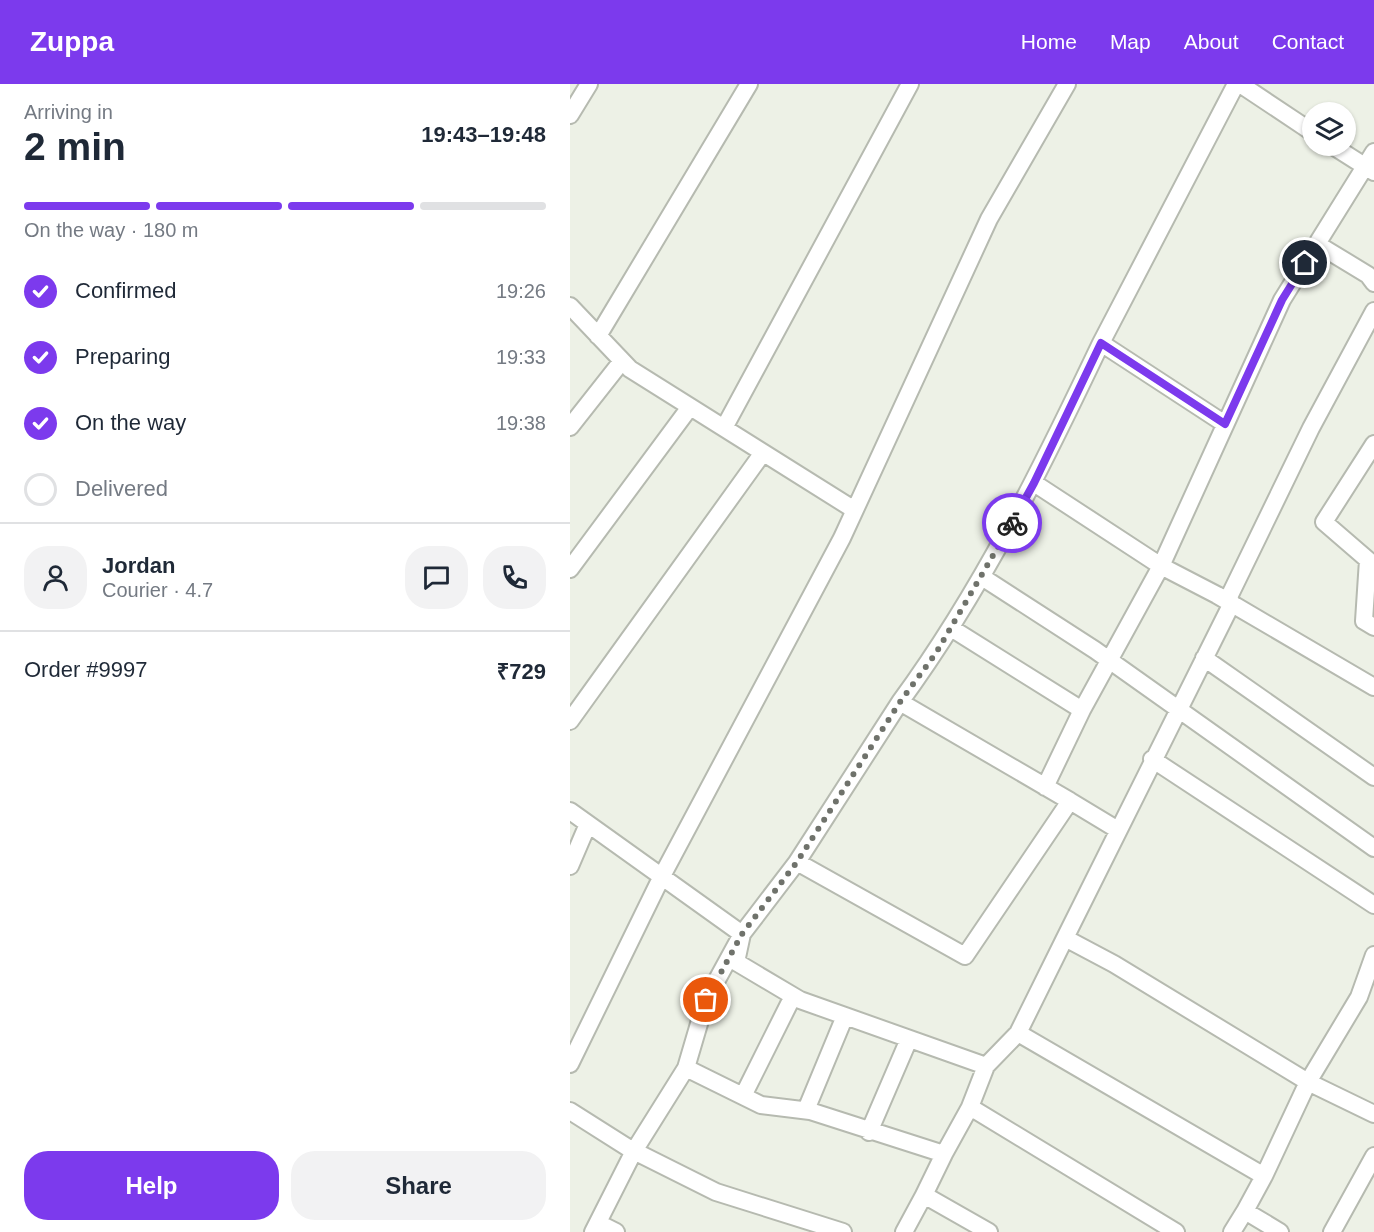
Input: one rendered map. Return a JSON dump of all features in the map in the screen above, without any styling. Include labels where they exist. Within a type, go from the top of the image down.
[{"type":"street","points":[[570,115],[589,84]]},
{"type":"street","points":[[598,336],[749,84]]},
{"type":"street","points":[[724,428],[910,84]]},
{"type":"street","points":[[570,1064],[662,876],[842,537],[989,219],[1067,84]]},
{"type":"street","points":[[616,1232],[595,1227],[634,1151],[686,1068],[706,1000],[742,934],[797,862],[982,577],[1034,483],[1101,343],[1238,84],[1302,126]]},
{"type":"street","points":[[1045,787],[1082,710],[1161,566],[1282,300],[1317,244],[1370,170],[1374,152]]},
{"type":"street","points":[[1348,156],[1370,170]]},
{"type":"street","points":[[1317,244],[1368,275],[1374,283]]},
{"type":"street","points":[[570,306],[630,369],[762,454],[853,509]]},
{"type":"street","points":[[904,1232],[970,1107],[986,1066],[1018,1033],[1204,658],[1311,428],[1374,311]]},
{"type":"street","points":[[1101,343],[1225,424]]},
{"type":"street","points":[[570,427],[622,361]]},
{"type":"street","points":[[570,569],[690,407]]},
{"type":"street","points":[[570,721],[762,454]]},
{"type":"street","points":[[1371,454],[1323,522],[1368,560],[1364,621],[1374,627]]},
{"type":"street","points":[[1034,483],[1161,566],[1229,602],[1374,687]]},
{"type":"street","points":[[982,577],[1109,660],[1374,848]]},
{"type":"street","points":[[951,628],[1082,710]]},
{"type":"street","points":[[1204,658],[1374,777]]},
{"type":"street","points":[[900,702],[1118,830]]},
{"type":"street","points":[[1152,759],[1374,905]]},
{"type":"street","points":[[797,862],[965,956],[1070,801]]},
{"type":"street","points":[[570,811],[742,934]]},
{"type":"street","points":[[570,866],[588,824]]},
{"type":"street","points":[[742,934],[736,962],[793,996],[986,1066]]},
{"type":"street","points":[[1065,938],[1114,964],[1308,1082],[1374,1114]]},
{"type":"street","points":[[1232,1232],[1264,1176],[1308,1082],[1367,1000],[1374,955]]},
{"type":"street","points":[[743,1096],[793,996]]},
{"type":"street","points":[[806,1110],[845,1016]]},
{"type":"street","points":[[1018,1033],[1264,1176]]},
{"type":"street","points":[[869,1132],[909,1039]]},
{"type":"street","points":[[686,1068],[761,1105],[806,1110],[869,1132],[944,1154]]},
{"type":"street","points":[[970,1107],[1176,1232]]},
{"type":"street","points":[[570,1111],[634,1151],[716,1192],[843,1232]]},
{"type":"street","points":[[1332,1232],[1374,1156]]},
{"type":"street","points":[[924,1195],[989,1232]]},
{"type":"street","points":[[1245,1211],[1280,1232]]},
{"type":"way so far","points":[[706,1000],[742,934],[797,862],[900,702],[936,653],[1012,523]]},
{"type":"route","points":[[1012,523],[1034,483],[1101,343],[1225,424],[1282,300],[1305,263]]}]
